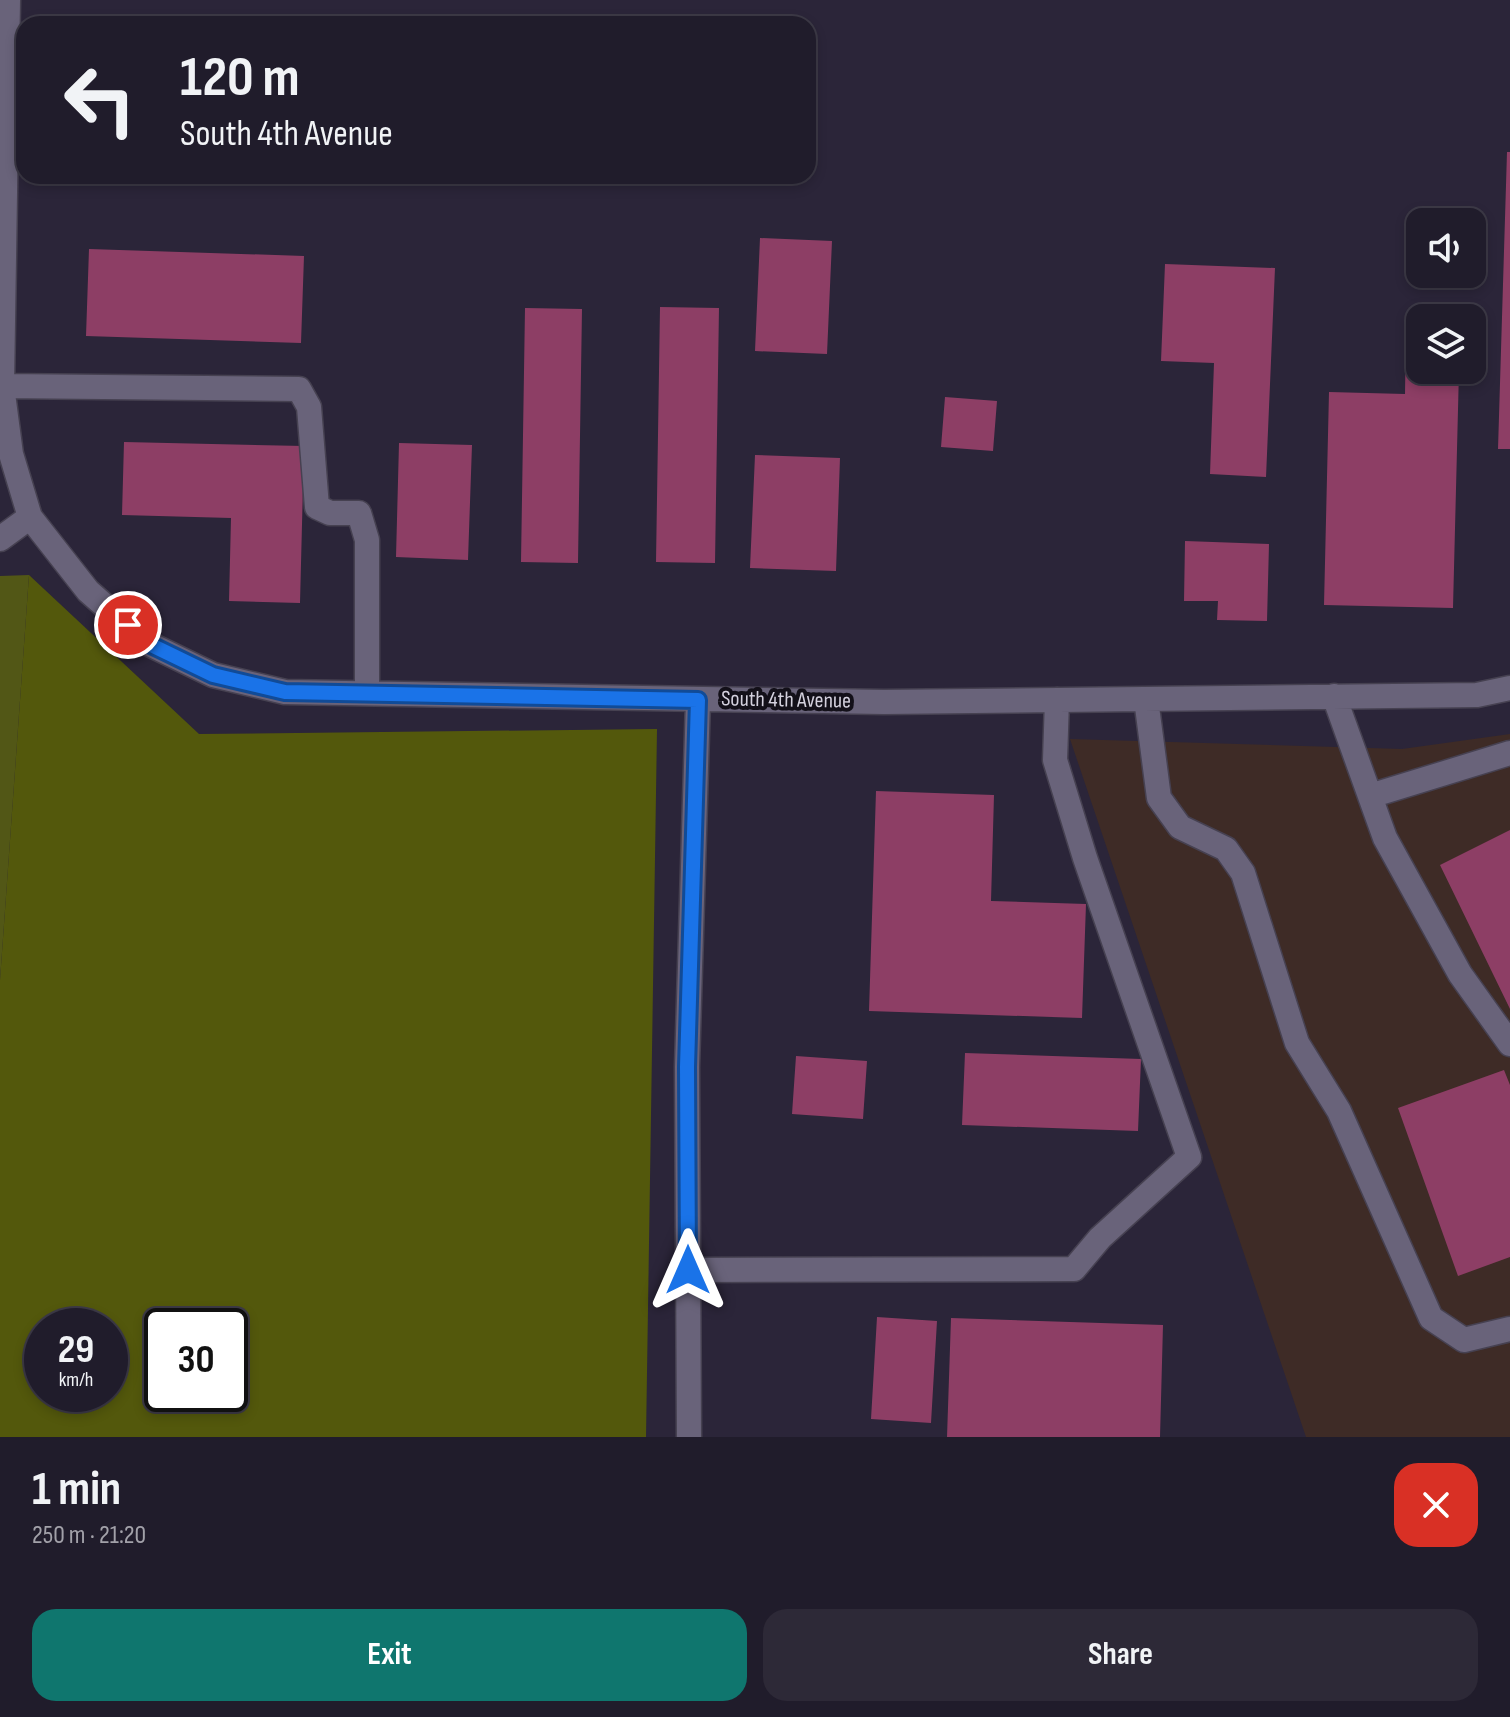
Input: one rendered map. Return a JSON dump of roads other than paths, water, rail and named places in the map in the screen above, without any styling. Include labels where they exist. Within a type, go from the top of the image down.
[{"type":"street","points":[[0,539],[30,517],[11,454],[2,386],[8,0]]},
{"type":"street","points":[[2,386],[299,389],[309,407],[317,507],[330,513],[359,513],[367,540],[367,693]]},
{"type":"street","name":"South 4th Avenue","points":[[30,517],[88,591],[147,643],[213,675],[285,692],[884,702],[1477,695],[1510,688]]},
{"type":"street","points":[[1334,696],[1385,838],[1460,974],[1510,1044]]},
{"type":"street","points":[[1146,699],[1159,798],[1180,827],[1226,849],[1243,873],[1297,1043],[1339,1111],[1431,1318],[1464,1340],[1510,1329]]},
{"type":"street","points":[[689,1437],[687,1067],[698,700]]},
{"type":"street","points":[[688,1270],[1074,1269],[1100,1238],[1189,1157],[1085,858],[1055,760],[1057,700]]},
{"type":"street","points":[[1370,796],[1510,753]]}]
